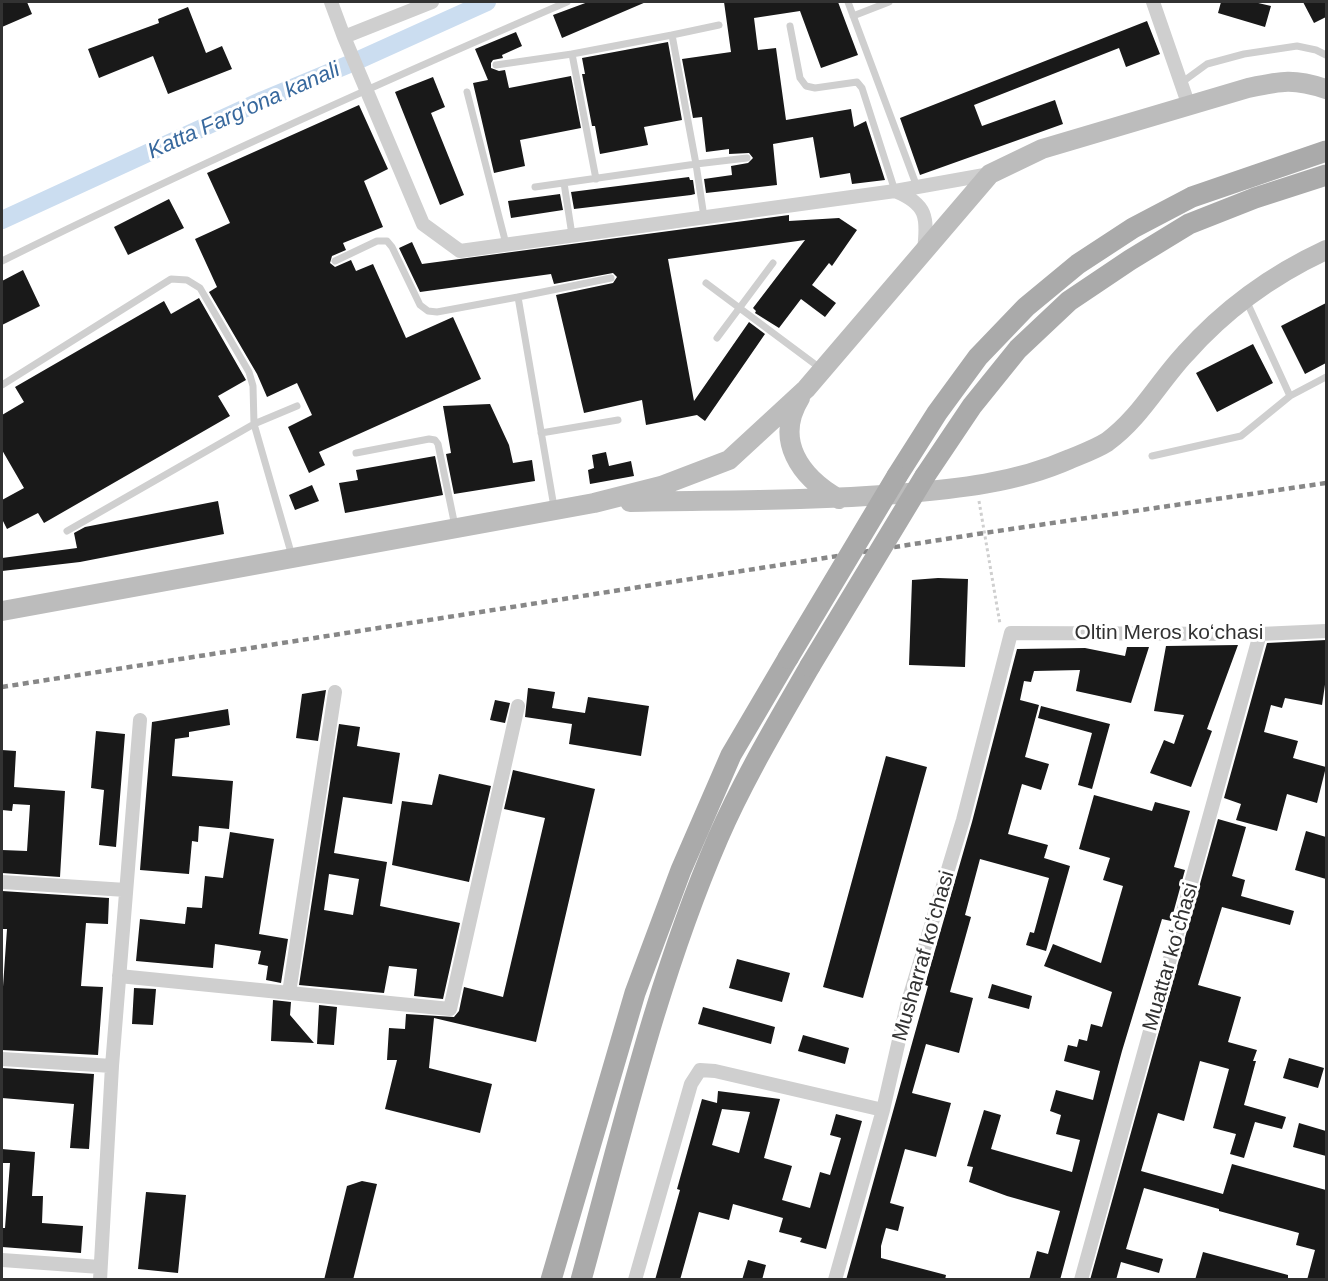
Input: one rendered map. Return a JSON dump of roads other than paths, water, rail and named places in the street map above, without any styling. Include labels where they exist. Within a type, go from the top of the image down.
[{"type":"main road","points":[[2,611],[594,502],[661,486],[729,460],[806,388],[990,174],[1042,149],[1248,88],[1279,81],[1306,82],[1326,89]]},
{"type":"main road","points":[[1306,82],[1326,96]]},
{"type":"main road","points":[[551,1280],[635,993],[681,870],[731,754],[937,413],[978,357],[1026,307],[1078,264],[1133,228],[1192,197],[1324,149]]},
{"type":"main road","points":[[581,1280],[659,995],[718,838],[749,772],[810,666],[926,476],[972,406],[1018,349],[1069,301],[1130,260],[1189,224],[1255,198],[1326,175]]},
{"type":"main road","points":[[594,502],[839,499],[952,489],[1045,470],[1105,443],[1130,423],[1184,354],[1215,322],[1245,297],[1283,271],[1326,250]]},
{"type":"main road","points":[[806,388],[791,418],[790,434],[793,450],[800,466],[811,479],[824,491],[839,499]]},
{"type":"street","points":[[331,2],[423,224],[460,251],[917,187],[990,174]]},
{"type":"street","points":[[344,37],[432,2]]},
{"type":"street","points":[[1154,2],[1189,106]]},
{"type":"street","points":[[895,190],[910,197],[923,210],[927,227],[923,251]]},
{"type":"street","name":"Oltin Meros koʻchasi","points":[[1011,633],[1326,631]]},
{"type":"street","name":"Musharraf koʻchasi","points":[[835,1280],[883,1110],[907,1005],[963,820],[1011,633]]},
{"type":"street","name":"Muattar koʻchasi","points":[[1081,1280],[1260,633]]},
{"type":"street","points":[[289,993],[335,692]]},
{"type":"street","points":[[119,976],[450,1009],[518,706]]},
{"type":"street","points":[[2,1260],[100,1273],[112,1066],[140,720]]},
{"type":"street","points":[[2,882],[126,890]]},
{"type":"street","points":[[2,1059],[112,1066]]},
{"type":"street","points":[[635,1280],[691,1084],[700,1070],[715,1071],[883,1110]]},
{"type":"lane","points":[[2,261],[132,197],[366,90],[567,2]]},
{"type":"lane","points":[[848,2],[917,187]]},
{"type":"lane","points":[[853,16],[889,2]]},
{"type":"lane","points":[[496,65],[572,54],[719,25]]},
{"type":"lane","points":[[789,26],[800,78],[806,86],[815,88],[857,82],[862,88],[895,190]]},
{"type":"lane","points":[[672,34],[704,217]]},
{"type":"lane","points":[[1181,83],[1208,64],[1244,54],[1297,46],[1316,50],[1326,55]]},
{"type":"lane","points":[[572,54],[596,179]]},
{"type":"lane","points":[[467,92],[506,244]]},
{"type":"lane","points":[[535,187],[747,158]]},
{"type":"lane","points":[[564,183],[572,235]]},
{"type":"lane","points":[[335,261],[376,241],[387,241],[420,305],[428,311],[437,312],[611,278]]},
{"type":"lane","points":[[717,338],[772,263]]},
{"type":"lane","points":[[2,385],[171,279],[187,280],[200,288],[249,372],[253,386],[254,424],[292,558]]},
{"type":"lane","points":[[706,284],[822,369]]},
{"type":"lane","points":[[518,297],[555,510]]},
{"type":"lane","points":[[1245,297],[1290,396]]},
{"type":"lane","points":[[1152,456],[1241,436],[1290,396],[1326,377]]},
{"type":"lane","points":[[67,531],[254,424],[297,406]]},
{"type":"lane","points":[[541,434],[618,420]]},
{"type":"lane","points":[[356,453],[429,439],[435,440],[438,444],[455,528]]},
{"type":"waterway","name":"Katta Farg'ona kanali","points":[[2,220],[263,100],[487,2]]},
{"type":"railway","points":[[2,687],[984,533],[1326,483]]}]
